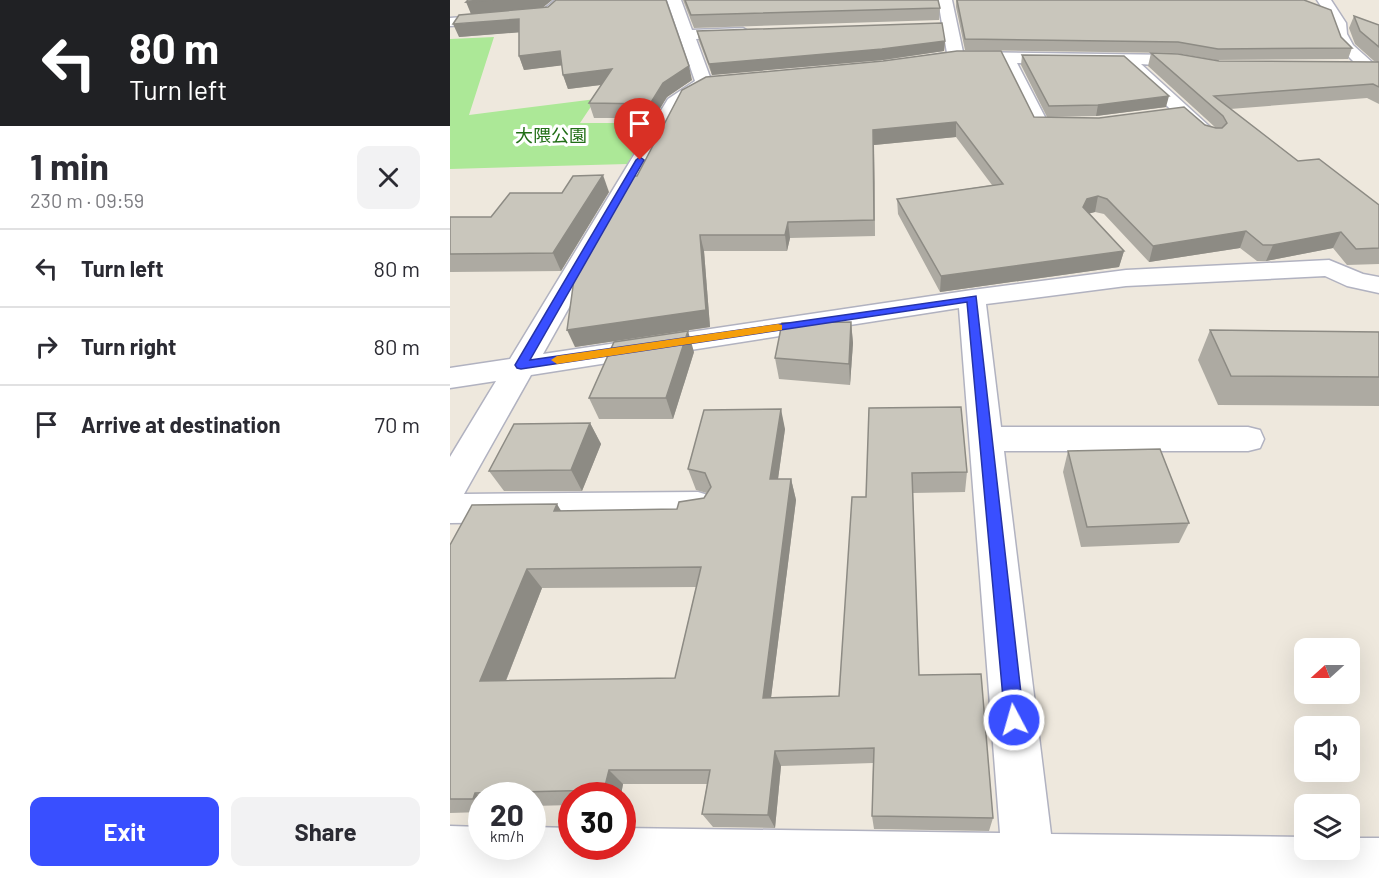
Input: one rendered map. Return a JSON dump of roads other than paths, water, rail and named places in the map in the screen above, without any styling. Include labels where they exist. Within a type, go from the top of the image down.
[{"type":"street","points":[[450,22],[546,15],[563,0]]},
{"type":"street","points":[[674,0],[704,83]]},
{"type":"street","points":[[945,0],[943,26],[956,57]]},
{"type":"street","points":[[1324,0],[1339,23],[1340,34],[1347,47],[1373,68]]},
{"type":"street","points":[[687,35],[755,31]]},
{"type":"street","points":[[904,64],[956,57],[1175,60],[1205,66]]},
{"type":"street","points":[[1007,58],[1039,125],[1096,124]]},
{"type":"street","points":[[1128,60],[1210,136]]},
{"type":"street","points":[[1343,66],[1373,68]]},
{"type":"street","points":[[450,487],[677,99],[704,83],[738,80]]},
{"type":"street","points":[[1163,116],[1185,113]]},
{"type":"street","points":[[1123,253],[1145,277]]},
{"type":"street","points":[[450,378],[521,365],[972,298],[1145,277],[1329,268],[1356,281],[1379,285]]},
{"type":"street","points":[[972,298],[1029,869]]},
{"type":"street","points":[[986,439],[1248,439]]},
{"type":"street","points":[[450,509],[698,506]]},
{"type":"street","points":[[450,852],[1029,869],[1379,864]]},
{"type":"park label","name":"大隈公園","points":[[551,135]]}]
